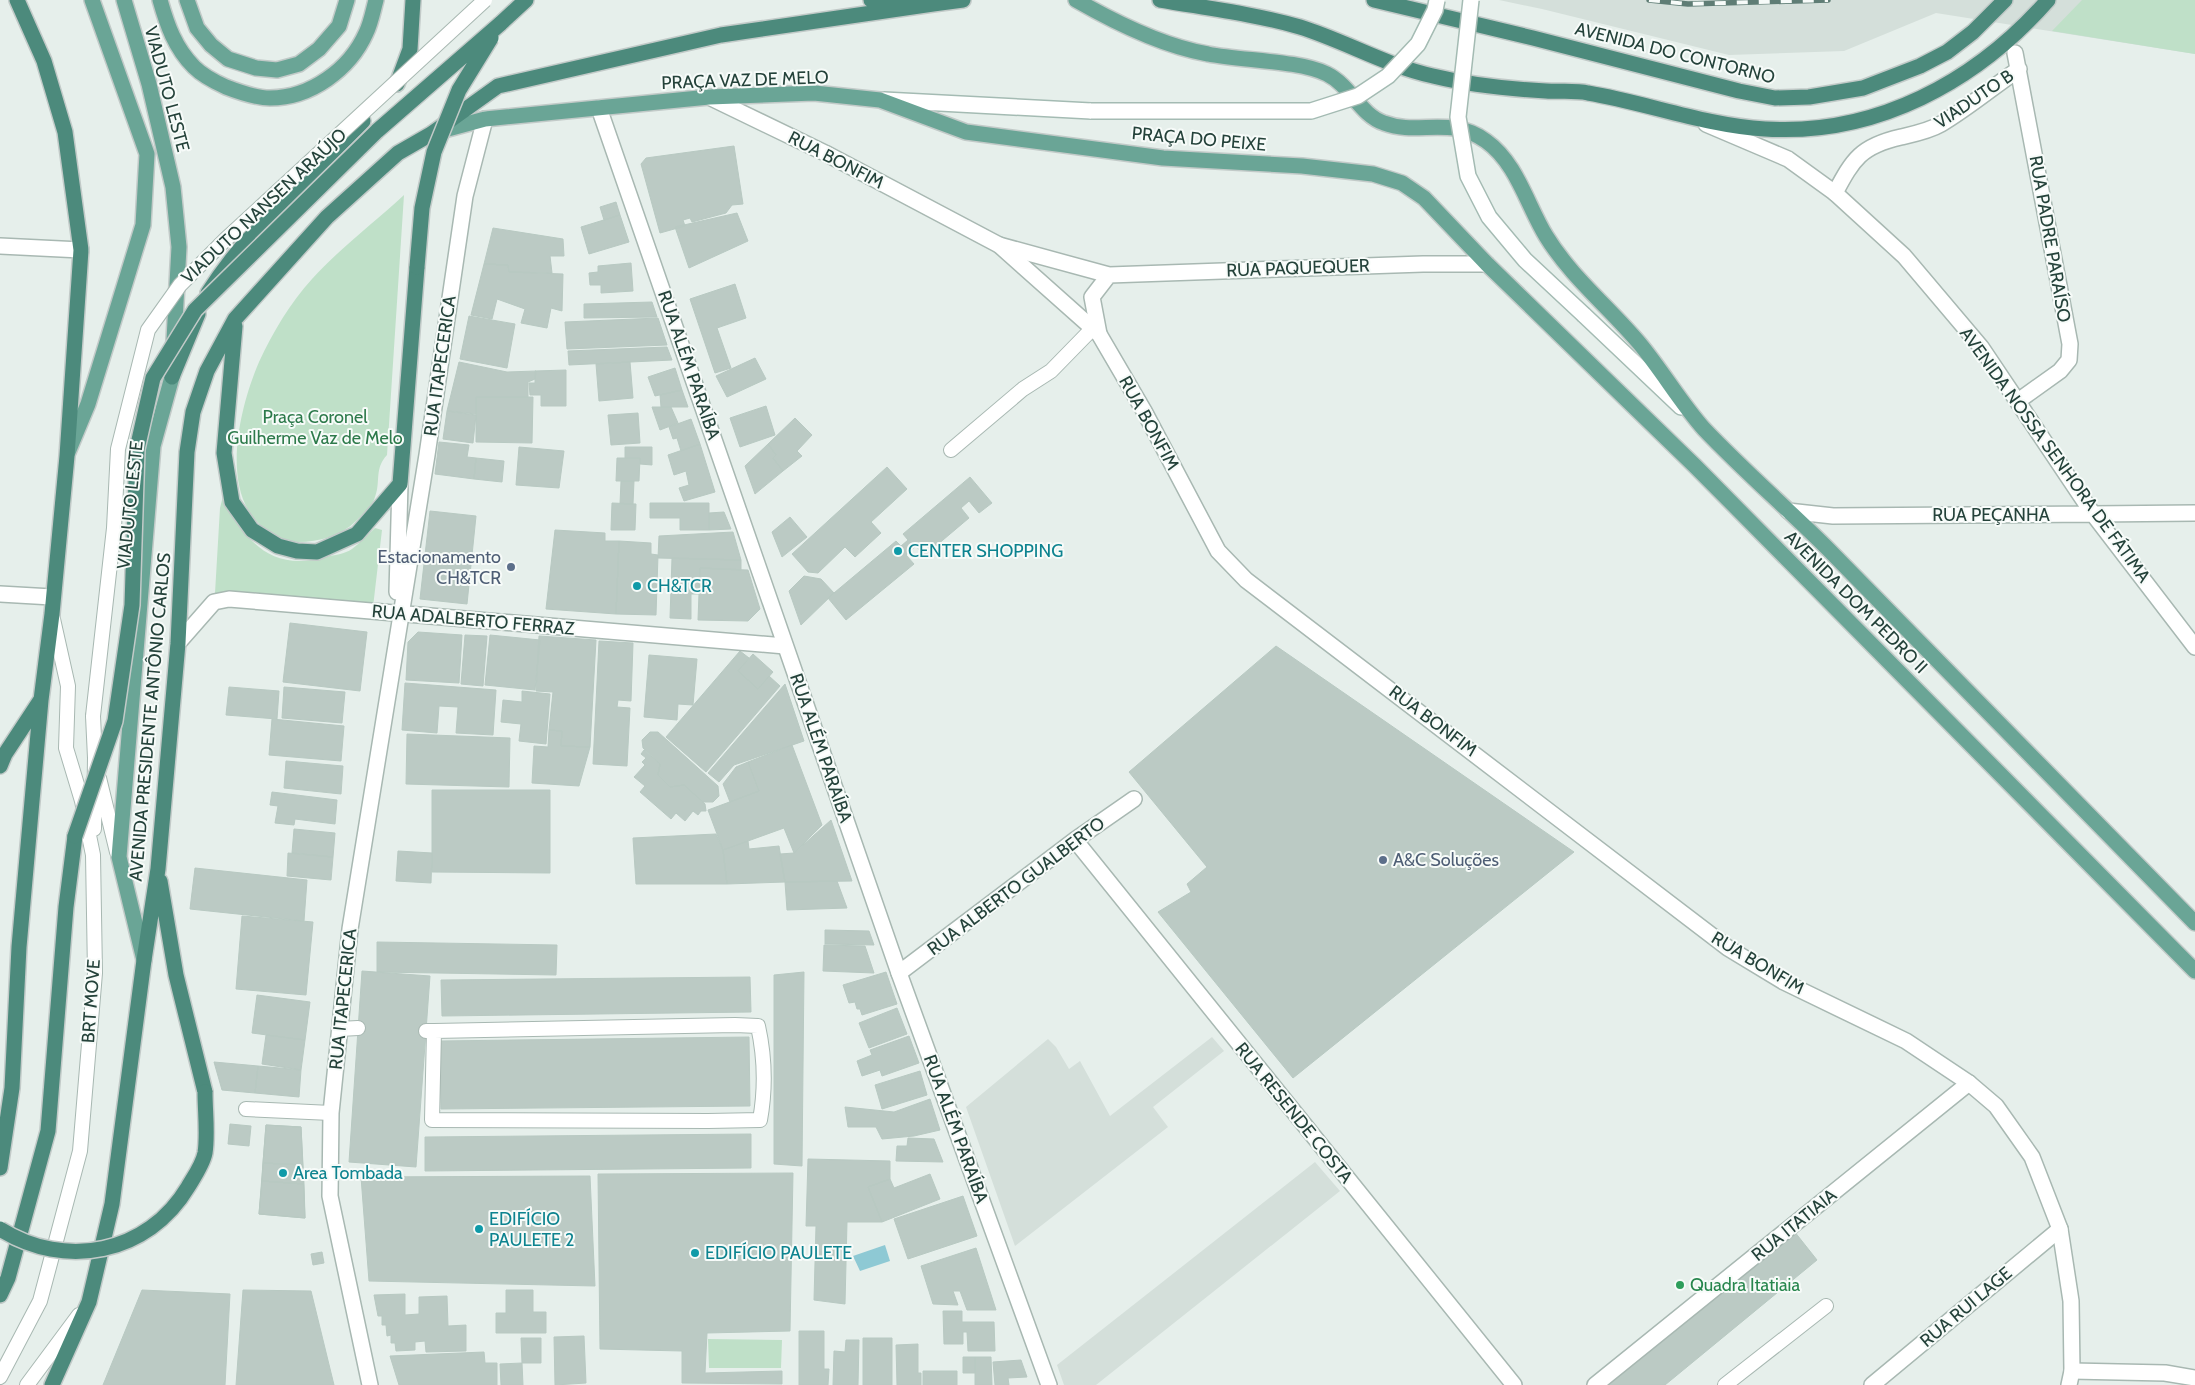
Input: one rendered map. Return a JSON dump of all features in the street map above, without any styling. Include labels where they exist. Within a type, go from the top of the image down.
[{"type":"highway","points":[[0,1168],[12,1088],[19,947],[41,700],[52,614],[52,597],[67,456],[81,250],[65,132],[44,61],[17,0]]},
{"type":"highway","points":[[172,377],[202,303],[223,270],[306,177],[396,86],[410,48],[413,0]]},
{"type":"highway","points":[[0,1294],[8,1278],[48,1131],[66,907],[75,836],[115,721],[132,605],[137,448],[154,378],[195,310],[377,131],[526,0]]},
{"type":"highway","points":[[871,0],[933,4],[963,0]]},
{"type":"highway","points":[[1160,0],[1300,27],[1403,68],[1434,77],[1470,84],[1545,91],[1586,92],[1691,118],[1764,129],[1816,129],[1878,114],[1902,106],[1944,87],[1985,61],[2005,44],[2048,0]]},
{"type":"highway","name":"AVENIDA DO CONTORNO","points":[[1374,0],[1533,38],[1739,91],[1775,98],[1809,97],[1863,88],[1920,66],[1947,52],[1973,32],[2005,0]]},
{"type":"highway","name":"AVENIDA PRESIDENTE ANTÔNIO CARLOS","points":[[52,1385],[89,1302],[112,1204],[158,869],[178,643],[187,452],[193,412],[207,371],[235,319],[327,217],[398,153],[431,134],[498,86],[721,35],[933,4]]},
{"type":"highway","points":[[235,319],[224,453],[232,502],[252,530],[278,546],[297,552],[317,552],[357,534],[400,484],[422,208],[434,152],[458,90],[500,24]]},
{"type":"highway","points":[[0,766],[5,754],[41,700]]},
{"type":"highway","points":[[0,1229],[42,1248],[82,1252],[105,1249],[128,1242],[156,1225],[180,1201],[205,1155],[205,1092],[176,975],[158,869]]},
{"type":"main road","name":"VIADUTO LESTE","points":[[124,0],[149,84],[173,187],[180,246],[172,377],[153,446],[119,857],[144,960]]},
{"type":"main road","name":"VIADUTO LESTE","points":[[160,0],[167,25],[179,49],[195,68],[213,81],[240,93],[270,98],[294,94],[316,87],[340,70],[367,32],[376,0]]},
{"type":"main road","points":[[187,0],[198,28],[211,45],[228,59],[256,68],[277,70],[299,64],[319,49],[339,26],[348,0]]},
{"type":"main road","points":[[1076,0],[1108,18],[1170,44],[1206,54],[1306,68],[1328,75],[1345,86],[1376,120],[1389,126],[1440,125],[1468,131],[1486,140],[1501,154],[1530,203],[1546,237],[1578,278],[1639,343],[1702,427]]},
{"type":"main road","name":"VIADUTO LESTE","points":[[67,456],[88,404],[143,225],[146,154],[93,2]]},
{"type":"main road","name":"PRAÇA VAZ DE MELO","points":[[431,134],[485,119],[709,98],[814,94],[880,100]]},
{"type":"main road","name":"PRAÇA DO PEIXE","points":[[880,100],[966,132],[1163,158],[1302,166],[1373,174],[1402,183],[1424,198],[1486,264]]},
{"type":"main road","name":"AVENIDA DOM PEDRO II","points":[[1486,264],[1695,466],[2195,972]]},
{"type":"main road","name":"AVENIDA DOM PEDRO II","points":[[1702,427],[1825,546],[2195,923]]},
{"type":"street","name":"PRAÇA VAZ DE MELO","points":[[880,100],[1092,111],[1311,111],[1358,96],[1388,76],[1418,44],[1435,10],[1436,0]]},
{"type":"street","name":"AVENIDA DOM PEDRO II","points":[[1471,0],[1458,117],[1468,176],[1489,217],[1525,260],[1702,427]]},
{"type":"street","name":"RUA PADRE PARAÍSO","points":[[2015,53],[2070,344],[2069,360],[2060,371],[2018,401]]},
{"type":"street","name":"VIADUTO B","points":[[1835,194],[1850,166],[1864,151],[1884,141],[1917,133],[1940,124],[2019,69]]},
{"type":"street","name":"RUA BONFIM","points":[[709,98],[825,153],[999,245],[1095,332],[1144,411],[1218,551],[1246,580],[1728,948],[1784,982],[1906,1041],[1969,1083],[1996,1106],[2032,1157],[2060,1229],[2071,1301],[2071,1378]]},
{"type":"street","name":"RUA ALÉM PARAÍBA","points":[[599,108],[899,973],[1049,1385]]},
{"type":"street","name":"AVENIDA NOSSA SENHORA DE FÁTIMA","points":[[1691,118],[1788,158],[1835,194],[1904,256],[1981,347],[2093,514],[2195,647]]},
{"type":"street","name":"RUA ITAPECERICA","points":[[370,1385],[330,1196],[331,1113],[350,929],[427,456],[465,196],[485,119]]},
{"type":"street","name":"RUA PAQUEQUER","points":[[999,245],[1109,275],[1422,264],[1486,264]]},
{"type":"street","points":[[0,246],[81,250]]},
{"type":"street","points":[[1095,332],[1092,297],[1109,275]]},
{"type":"street","name":"RUA ITAPECERICA","points":[[400,484],[396,588],[401,614]]},
{"type":"street","name":"RUA PEÇANHA","points":[[1788,511],[1833,516],[2195,512]]},
{"type":"street","points":[[0,594],[52,597]]},
{"type":"street","name":"RUA ADALBERTO FERRAZ","points":[[178,643],[214,602],[229,599],[785,646]]},
{"type":"street","name":"RUA ALBERTO GUALBERTO","points":[[899,973],[1075,840],[1134,799]]},
{"type":"street","name":"RUA RESENDE COSTA","points":[[1075,840],[1514,1385]]},
{"type":"street","name":"RUA ITATIAIA","points":[[1595,1385],[1969,1083]]},
{"type":"street","name":"RUA RUI LAGE","points":[[1872,1385],[2060,1229]]},
{"type":"street","points":[[2071,1378],[2165,1373],[2195,1378]]},
{"type":"lane","name":"VIADUTO NANSEN ARAÚJO","points":[[93,855],[95,758],[93,716],[114,528],[118,449],[148,330],[180,285],[225,240],[485,0]]},
{"type":"lane","points":[[951,450],[1023,389],[1051,371],[1095,332]]},
{"type":"lane","name":"BRT MOVE","points":[[0,1377],[40,1301],[80,1151],[95,973],[93,855],[82,801],[66,748],[68,686],[52,614]]},
{"type":"lane","name":"VIADUTO NANSEN ARAÚJO","points":[[95,758],[119,857]]},
{"type":"lane","points":[[735,1024],[758,1026],[764,1050],[765,1090],[760,1120],[708,1122],[432,1120],[430,1031],[735,1024]]},
{"type":"lane","points":[[340,1029],[358,1028]]},
{"type":"lane","points":[[246,1110],[331,1113]]},
{"type":"lane","points":[[27,1385],[89,1302]]},
{"type":"lane","points":[[1725,1385],[1826,1306]]},
{"type":"shaded area","points":[[1499,0],[2195,0],[2195,54],[1936,13],[1844,51],[1729,55]]},
{"type":"shaded area","points":[[1212,1037],[1224,1051],[1153,1107],[1168,1127],[1015,1246],[966,1107],[1048,1039],[1056,1047],[1069,1069],[1080,1061],[1110,1116]]},
{"type":"shaded area","points":[[1315,1162],[1340,1191],[1096,1385],[1064,1385],[1057,1365]]},
{"type":"green space","points":[[2082,0],[2195,0],[2195,54],[2052,31]]},
{"type":"green space","name":"Praça Coronel Guilherme Vaz de Melo","points":[[404,195],[387,455],[380,465],[374,500],[370,507],[344,531],[329,537],[306,542],[284,539],[264,528],[250,513],[241,493],[237,472],[237,448],[245,402],[252,380],[276,329],[304,288],[333,257]]},
{"type":"green space","points":[[223,496],[231,512],[251,539],[262,549],[275,556],[290,560],[307,561],[343,553],[352,549],[375,528],[382,530],[373,607],[215,593],[220,508]]},
{"type":"green space","points":[[708,1339],[782,1340],[781,1368],[709,1368]]},
{"type":"water","points":[[885,1245],[890,1261],[860,1271],[853,1256]]},
{"type":"building","points":[[734,146],[743,204],[732,205],[726,213],[692,222],[690,218],[683,220],[685,226],[660,233],[641,164],[646,158]]},
{"type":"building","points":[[616,202],[620,215],[604,220],[600,207]]},
{"type":"building","points":[[737,213],[748,241],[689,268],[675,227]]},
{"type":"building","points":[[620,215],[629,242],[589,254],[581,227]]},
{"type":"building","points":[[493,228],[563,239],[564,256],[550,256],[552,273],[509,272],[508,265],[484,264]]},
{"type":"building","points":[[631,263],[633,291],[601,293],[601,285],[590,285],[589,273],[598,272],[598,266]]},
{"type":"building","points":[[484,264],[508,265],[509,272],[563,274],[562,311],[551,308],[547,328],[521,323],[525,309],[497,299],[492,319],[471,315]]},
{"type":"building","points":[[735,284],[746,318],[717,328],[731,368],[715,373],[690,299]]},
{"type":"building","points":[[652,302],[657,317],[584,318],[584,304]]},
{"type":"building","points":[[469,316],[515,324],[507,368],[460,359]]},
{"type":"building","points":[[658,318],[667,345],[567,349],[565,322]]},
{"type":"building","points":[[667,347],[672,360],[569,365],[568,351]]},
{"type":"building","points":[[755,358],[766,379],[727,397],[716,376]]},
{"type":"building","points":[[459,362],[507,372],[536,371],[535,379],[528,382],[528,397],[476,397],[476,414],[447,411]]},
{"type":"building","points":[[630,362],[633,398],[599,401],[596,364]]},
{"type":"building","points":[[675,368],[682,390],[655,396],[648,377]]},
{"type":"building","points":[[566,370],[566,406],[541,406],[541,395],[530,395],[529,383],[535,383],[535,371]]},
{"type":"building","points":[[682,390],[688,407],[661,407],[660,395]]},
{"type":"building","points":[[476,397],[533,397],[532,443],[476,442]]},
{"type":"building","points":[[766,406],[775,435],[740,447],[730,418]]},
{"type":"building","points":[[652,407],[671,407],[678,423],[660,430]]},
{"type":"building","points":[[447,411],[476,415],[473,443],[443,439]]},
{"type":"building","points":[[638,413],[640,443],[611,445],[608,415]]},
{"type":"building","points":[[795,418],[812,435],[797,451],[802,456],[783,471],[773,458],[776,455],[768,444]]},
{"type":"building","points":[[691,419],[700,444],[681,451],[677,438],[673,439],[669,427]]},
{"type":"building","points":[[439,442],[469,445],[467,457],[476,458],[474,479],[435,474]]},
{"type":"building","points":[[700,444],[715,492],[684,501],[679,488],[689,485],[686,471],[674,475],[668,455]]},
{"type":"building","points":[[768,444],[776,455],[773,458],[783,471],[755,494],[745,466]]},
{"type":"building","points":[[519,447],[564,451],[559,488],[516,485]]},
{"type":"building","points":[[625,447],[652,447],[652,465],[640,464],[640,458],[625,458]]},
{"type":"building","points":[[476,458],[504,461],[502,482],[474,479]]},
{"type":"building","points":[[617,458],[640,458],[639,481],[616,481]]},
{"type":"building","points":[[887,467],[907,489],[871,522],[881,533],[855,557],[845,547],[818,573],[808,572],[792,554]]},
{"type":"building","name":"CENTER SHOPPING","points":[[970,477],[992,503],[979,513],[969,501],[961,508],[969,518],[924,556],[916,546],[906,555],[914,564],[846,620],[828,598],[896,541],[901,546],[908,540],[903,534]]},
{"type":"building","points":[[621,481],[634,481],[633,504],[620,504]]},
{"type":"building","points":[[612,503],[636,504],[635,530],[611,530]]},
{"type":"building","points":[[650,503],[709,503],[709,530],[680,530],[680,518],[650,518]]},
{"type":"building","points":[[430,511],[476,516],[467,604],[420,599]]},
{"type":"building","points":[[724,512],[731,529],[709,530],[709,513]]},
{"type":"building","points":[[790,517],[807,537],[782,557],[772,532]]},
{"type":"building","points":[[555,530],[605,533],[605,541],[619,541],[616,614],[546,609]]},
{"type":"building","points":[[733,532],[741,560],[658,558],[659,536]]},
{"type":"building","name":"CH&TCR","points":[[619,541],[651,543],[651,554],[658,555],[656,615],[616,614]]},
{"type":"building","points":[[672,558],[741,560],[741,570],[700,568],[699,594],[691,594],[691,619],[670,618]]},
{"type":"building","points":[[700,568],[748,570],[760,609],[748,621],[698,620]]},
{"type":"building","points":[[804,576],[821,579],[834,593],[801,625],[789,591]]},
{"type":"building","points":[[290,623],[367,632],[360,691],[283,682]]},
{"type":"building","points":[[418,632],[462,635],[459,683],[406,680],[408,642]]},
{"type":"building","points":[[465,635],[487,636],[483,686],[461,684]]},
{"type":"building","points":[[490,635],[540,640],[535,690],[485,685]]},
{"type":"building","points":[[539,636],[596,640],[590,747],[561,746],[562,731],[549,730],[553,692],[536,691]]},
{"type":"building","points":[[599,641],[633,643],[631,701],[618,700],[617,707],[630,708],[627,766],[593,764]]},
{"type":"building","name":"A&C Soluções","points":[[1276,646],[1574,852],[1293,1078],[1158,912],[1191,892],[1187,884],[1207,867],[1129,772]]},
{"type":"building","points":[[740,651],[749,658],[738,671],[758,689],[769,676],[780,686],[706,772],[666,737]]},
{"type":"building","points":[[753,654],[773,672],[758,689],[738,671]]},
{"type":"building","points":[[649,655],[697,659],[693,705],[678,704],[677,720],[644,717]]},
{"type":"building","points":[[405,683],[496,690],[493,735],[456,733],[458,707],[439,706],[437,733],[402,730]]},
{"type":"building","points":[[785,684],[804,741],[734,765],[719,782],[708,773]]},
{"type":"building","points":[[229,687],[279,691],[277,719],[226,715]]},
{"type":"building","points":[[284,687],[345,692],[342,723],[282,718]]},
{"type":"building","points":[[522,691],[550,694],[546,744],[519,741],[521,724],[501,722],[503,700],[522,702]]},
{"type":"building","points":[[272,719],[344,726],[341,761],[269,755]]},
{"type":"building","points":[[549,730],[562,731],[561,746],[590,747],[579,786],[532,783],[534,746],[548,747]]},
{"type":"building","points":[[650,732],[658,732],[718,786],[719,796],[713,802],[703,802],[684,785],[670,787],[658,775],[660,764],[643,748],[642,740]]},
{"type":"building","points":[[407,734],[510,738],[509,787],[406,784]]},
{"type":"building","points":[[792,745],[822,825],[794,853],[784,828],[723,850],[708,810],[759,791],[748,762]]},
{"type":"building","points":[[644,750],[660,764],[658,775],[670,787],[684,785],[705,804],[706,811],[701,811],[698,815],[693,811],[685,821],[676,813],[671,819],[640,792],[645,786],[634,777],[645,765],[642,762],[646,758],[641,754]]},
{"type":"building","points":[[286,761],[343,766],[341,794],[284,788]]},
{"type":"building","points":[[748,762],[759,791],[730,802],[723,784],[736,767]]},
{"type":"building","points":[[432,790],[550,790],[550,873],[432,872]]},
{"type":"building","points":[[272,792],[337,800],[335,824],[295,819],[294,825],[275,823],[278,806],[270,805]]},
{"type":"building","points":[[831,820],[852,881],[785,882],[780,854],[794,853]]},
{"type":"building","points":[[294,829],[335,833],[333,857],[292,853]]},
{"type":"building","points":[[716,834],[723,850],[727,884],[636,884],[633,838]]},
{"type":"building","points":[[748,841],[749,849],[779,846],[785,882],[727,884],[723,850]]},
{"type":"building","points":[[398,851],[432,853],[431,883],[396,881]]},
{"type":"building","points":[[288,853],[333,857],[331,880],[287,876]]},
{"type":"building","points":[[195,868],[307,880],[304,921],[190,909]]},
{"type":"building","points":[[837,881],[847,908],[787,910],[785,882]]},
{"type":"building","points":[[242,916],[313,922],[306,995],[236,989]]},
{"type":"building","points":[[825,930],[869,931],[874,945],[825,944]]},
{"type":"building","points":[[377,942],[557,945],[556,975],[377,972]]},
{"type":"building","points":[[824,945],[865,946],[874,973],[823,971]]},
{"type":"building","points":[[362,971],[430,976],[416,1167],[349,1162]]},
{"type":"building","points":[[804,972],[802,1166],[774,1164],[774,975]]},
{"type":"building","points":[[886,972],[897,1004],[862,1015],[860,1009],[857,1009],[855,1002],[849,1003],[843,985]]},
{"type":"building","points":[[750,977],[751,1012],[442,1016],[441,980]]},
{"type":"building","points":[[257,995],[310,1002],[305,1040],[252,1033]]},
{"type":"building","points":[[897,1008],[907,1034],[869,1048],[859,1023]]},
{"type":"building","points":[[266,1035],[305,1040],[301,1070],[262,1064]]},
{"type":"building","points":[[909,1036],[919,1063],[882,1076],[880,1070],[862,1076],[857,1061],[872,1055],[870,1050]]},
{"type":"building","points":[[749,1037],[750,1106],[441,1109],[440,1041]]},
{"type":"building","points":[[214,1062],[258,1066],[255,1093],[222,1090]]},
{"type":"building","points":[[258,1066],[301,1070],[299,1097],[255,1093]]},
{"type":"building","points":[[920,1071],[927,1095],[882,1109],[875,1085]]},
{"type":"building","points":[[930,1099],[940,1130],[914,1136],[882,1139],[876,1127],[848,1127],[845,1107],[894,1112]]},
{"type":"building","points":[[230,1124],[251,1126],[249,1146],[228,1144]]},
{"type":"building","name":"Area Tombada","points":[[266,1125],[301,1127],[305,1218],[259,1214]]},
{"type":"building","points":[[266,1125],[301,1127],[303,1165],[263,1163]]},
{"type":"building","points":[[751,1134],[751,1168],[425,1171],[425,1137]]},
{"type":"building","points":[[908,1138],[934,1139],[943,1162],[896,1161],[897,1146],[907,1146]]},
{"type":"building","points":[[808,1159],[890,1161],[890,1179],[868,1187],[882,1222],[847,1222],[845,1304],[814,1300],[816,1226],[806,1226]]},
{"type":"building","points":[[263,1163],[303,1165],[304,1184],[262,1181]]},
{"type":"building","name":"EDIFÍCIO PAULETE","points":[[793,1173],[790,1331],[707,1333],[705,1373],[782,1371],[782,1384],[682,1383],[682,1351],[600,1349],[598,1174]]},
{"type":"building","points":[[930,1174],[940,1199],[882,1222],[868,1187],[890,1179],[894,1188]]},
{"type":"building","name":"EDIFÍCIO PAULETE 2","points":[[590,1176],[595,1286],[369,1281],[361,1177]]},
{"type":"building","points":[[262,1181],[304,1184],[305,1218],[259,1214]]},
{"type":"building","points":[[963,1196],[977,1236],[908,1259],[894,1219]]},
{"type":"building","points":[[1794,1231],[1817,1260],[1665,1385],[1605,1385]]},
{"type":"building","points":[[976,1248],[996,1310],[967,1310],[960,1291],[953,1291],[958,1305],[933,1304],[921,1266]]},
{"type":"building","points":[[322,1252],[324,1263],[313,1265],[311,1254]]},
{"type":"building","points":[[142,1290],[230,1294],[225,1385],[103,1385]]},
{"type":"building","points":[[243,1290],[311,1291],[334,1385],[236,1385]]},
{"type":"building","points":[[506,1290],[533,1290],[533,1312],[546,1312],[546,1333],[496,1333],[496,1313],[506,1313]]},
{"type":"building","points":[[405,1294],[405,1315],[419,1314],[419,1297],[447,1296],[448,1326],[466,1325],[466,1351],[426,1352],[425,1341],[415,1342],[415,1350],[396,1351],[395,1343],[391,1343],[391,1335],[387,1336],[386,1325],[382,1325],[382,1316],[378,1316],[374,1295]]},
{"type":"building","points":[[943,1311],[962,1311],[962,1322],[994,1322],[995,1351],[968,1351],[967,1332],[963,1332],[963,1344],[944,1344]]},
{"type":"building","points":[[799,1331],[824,1331],[824,1369],[829,1369],[828,1385],[799,1385]]},
{"type":"building","points":[[584,1336],[586,1383],[555,1385],[554,1337]]},
{"type":"building","points":[[521,1338],[541,1338],[541,1363],[522,1363]]},
{"type":"building","points":[[863,1338],[892,1338],[892,1385],[863,1385]]},
{"type":"building","points":[[846,1340],[859,1340],[858,1385],[833,1385],[834,1351],[845,1352]]},
{"type":"building","points":[[918,1344],[918,1373],[921,1373],[921,1385],[897,1385],[896,1345]]},
{"type":"building","points":[[484,1352],[485,1363],[497,1363],[497,1385],[399,1385],[390,1356]]},
{"type":"building","points":[[963,1357],[975,1357],[975,1373],[963,1373]]},
{"type":"building","points":[[975,1357],[991,1357],[992,1385],[975,1385]]},
{"type":"building","points":[[1021,1360],[1027,1377],[1008,1378],[1009,1385],[995,1385],[993,1362]]},
{"type":"building","points":[[522,1363],[523,1385],[501,1385],[500,1364]]},
{"type":"building","points":[[923,1371],[957,1371],[957,1385],[923,1385]]},
{"type":"railway","points":[[1649,0],[1688,4],[1828,0]]},
{"type":"place","name":"CENTER SHOPPING","points":[[898,551]]},
{"type":"place","name":"Estacionamento CH&TCR","points":[[511,567]]},
{"type":"place","name":"CH&TCR","points":[[637,586]]},
{"type":"place","name":"A&C Soluções","points":[[1383,860]]},
{"type":"place","name":"Area Tombada","points":[[283,1173]]},
{"type":"place","name":"EDIFÍCIO PAULETE 2","points":[[479,1229]]},
{"type":"place","name":"EDIFÍCIO PAULETE","points":[[695,1253]]},
{"type":"place","name":"Quadra Itatiaia","points":[[1680,1285]]}]
